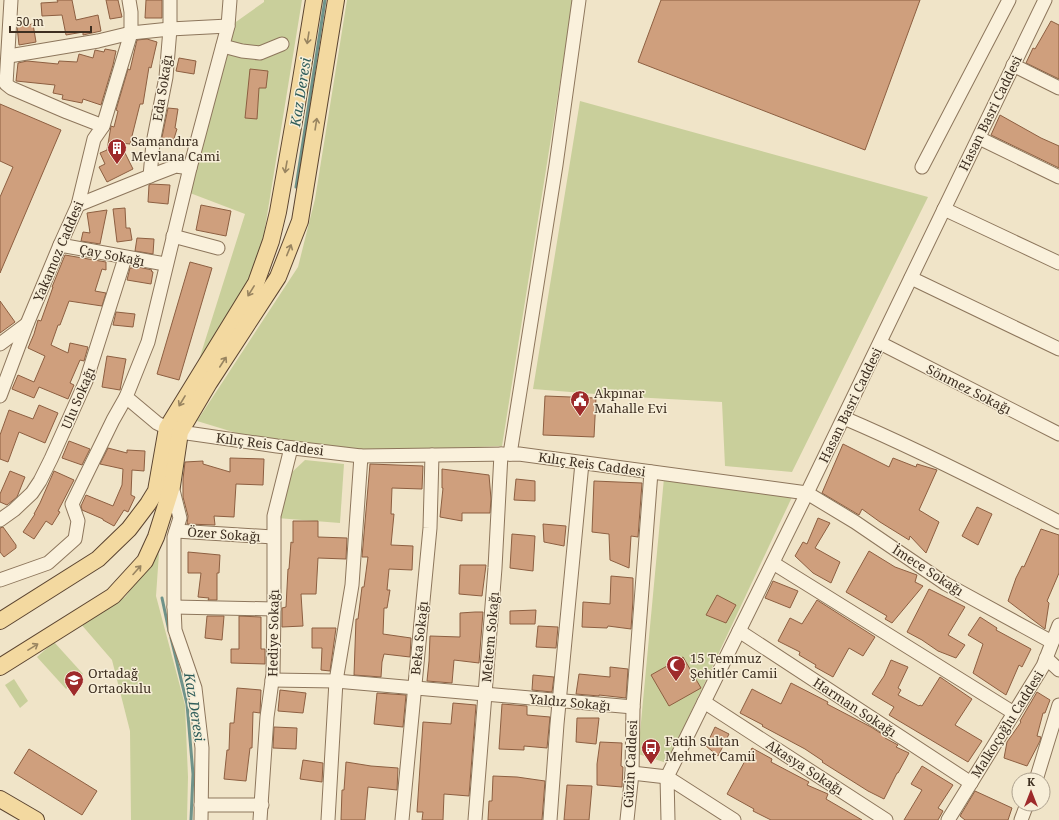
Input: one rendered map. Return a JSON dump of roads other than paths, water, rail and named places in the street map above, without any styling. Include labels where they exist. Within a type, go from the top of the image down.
[{"type":"main road","points":[[0,621],[98,559],[129,529],[156,491],[173,430],[256,283],[271,241],[278,212],[314,0]]},
{"type":"main road","points":[[0,667],[114,596],[145,561],[156,537],[172,486],[173,430],[209,384],[278,277],[300,221],[336,0]]},
{"type":"main road","points":[[0,799],[36,820]]},
{"type":"street","points":[[11,0],[9,56],[6,84],[11,88],[103,126]]},
{"type":"street","name":"Yakamoz Caddesi","points":[[0,396],[27,324],[78,205],[94,139],[103,126],[131,33],[131,12],[129,0]]},
{"type":"street","name":"Eda Sokağı","points":[[150,176],[153,143],[166,77],[170,29],[170,0]]},
{"type":"street","points":[[0,580],[48,563],[75,539],[78,521],[72,504],[112,420],[126,397],[148,342],[172,236],[228,26],[230,0]]},
{"type":"street","name":"Meltem Sokağı","points":[[475,820],[495,568],[506,454],[554,173],[579,0]]},
{"type":"street","points":[[922,166],[1009,0]]},
{"type":"street","name":"Hasan Basri Caddesi","points":[[667,777],[844,418],[1045,0]]},
{"type":"street","points":[[9,56],[98,41],[131,33],[228,26]]},
{"type":"street","points":[[223,46],[242,51],[260,53],[282,44]]},
{"type":"street","points":[[1013,65],[1059,88]]},
{"type":"street","points":[[979,138],[1059,177]]},
{"type":"street","points":[[78,205],[176,166],[190,168]]},
{"type":"street","points":[[944,209],[1059,263]]},
{"type":"street","points":[[172,236],[218,248]]},
{"type":"street","name":"Çay Sokağı","points":[[60,245],[125,258],[166,264]]},
{"type":"street","name":"Ulu Sokağı","points":[[1,518],[14,510],[32,493],[52,459],[89,374],[125,258]]},
{"type":"street","points":[[911,278],[1059,349]]},
{"type":"street","points":[[0,344],[27,324]]},
{"type":"street","name":"Sönmez Sokağı","points":[[880,343],[1059,434]]},
{"type":"street","name":"Kılıç Reis Caddesi","points":[[126,397],[154,421],[173,430],[291,448],[361,456],[519,454],[807,493]]},
{"type":"street","points":[[844,418],[888,437],[990,486],[1059,522]]},
{"type":"street","name":"Hediye Sokağı","points":[[260,820],[272,680],[274,516],[291,448]]},
{"type":"street","name":"Beka Sokağı","points":[[402,820],[430,528],[432,455]]},
{"type":"street","points":[[328,820],[336,681],[352,585],[361,456]]},
{"type":"street","points":[[550,820],[559,702],[582,463]]},
{"type":"street","points":[[633,707],[651,472]]},
{"type":"street","points":[[172,486],[180,518],[174,538],[175,630],[195,688],[202,748],[201,820]]},
{"type":"street","name":"İmece Sokağı","points":[[807,493],[855,522],[946,584],[1052,642]]},
{"type":"street","name":"Özer Sokağı","points":[[176,531],[273,538]]},
{"type":"street","points":[[773,563],[1014,713]]},
{"type":"street","points":[[174,607],[274,609]]},
{"type":"street","name":"Malkoçoğlu Caddesi","points":[[948,820],[1043,666],[1059,625]]},
{"type":"street","name":"Harman Sokağı","points":[[739,631],[971,783]]},
{"type":"street","points":[[1046,658],[1059,670]]},
{"type":"street","name":"Yaldız Sokağı","points":[[272,680],[336,681],[559,702],[633,707]]},
{"type":"street","name":"Akasya Sokağı","points":[[704,702],[886,820]]},
{"type":"street","points":[[1038,772],[1059,705]]},
{"type":"street","name":"Güzin Caddesi","points":[[627,820],[632,772],[633,707]]},
{"type":"street","points":[[632,772],[667,777],[734,820]]},
{"type":"street","points":[[667,777],[668,820]]},
{"type":"street","points":[[201,805],[262,805]]},
{"type":"waterway","name":"Kaz Deresi","points":[[296,187],[325,0]]},
{"type":"waterway","name":"Kaz Deresi","points":[[162,598],[169,631]]},
{"type":"waterway","name":"Kaz Deresi","points":[[171,638],[187,704],[193,774],[191,820]]},
{"type":"place","name":"Samandıra Mevlana Cami","points":[[117,165]]},
{"type":"place","name":"Akpınar Mahalle Evi","points":[[580,417]]},
{"type":"place","name":"15 Temmuz Şehitler Camii","points":[[676,682]]},
{"type":"place","name":"Ortadağ Ortaokulu","points":[[74,697]]},
{"type":"place","name":"Fatih Sultan Mehmet Camii","points":[[651,765]]}]
